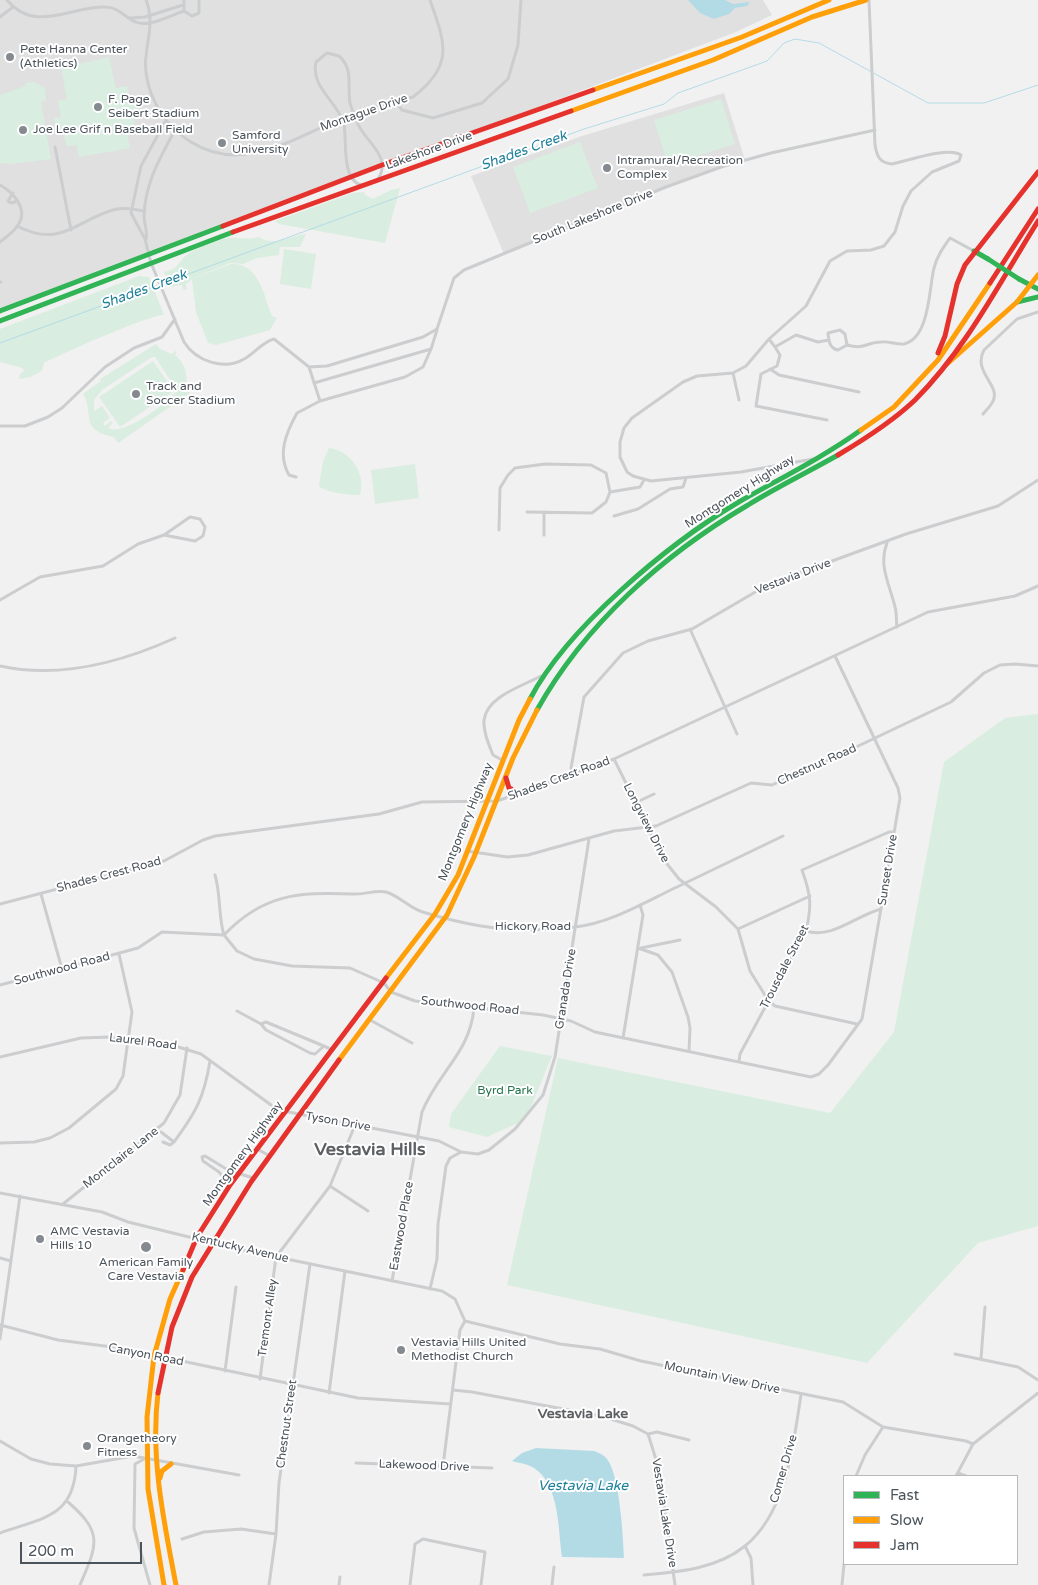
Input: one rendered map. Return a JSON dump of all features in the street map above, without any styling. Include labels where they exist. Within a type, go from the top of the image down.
[{"type":"main road","name":"Lakeshore Drive","points":[[0,311],[382,165],[742,37],[829,0]]},
{"type":"main road","name":"Lakeshore Drive","points":[[0,321],[362,185],[712,60],[812,17],[868,0]]},
{"type":"main road","points":[[742,37],[746,46]]},
{"type":"main road","points":[[927,373],[941,348],[957,284],[964,265],[1038,172]]},
{"type":"main road","name":"Montgomery Highway","points":[[164,1585],[152,1517],[146,1458],[147,1411],[154,1356],[170,1299],[197,1237],[230,1185],[242,1173],[435,914],[458,875],[502,760],[519,720],[535,693],[542,676],[595,616],[648,568],[698,529],[866,429],[894,407],[927,373],[1000,269],[1038,209]]},
{"type":"main road","name":"Montgomery Highway","points":[[176,1585],[158,1485],[157,1409],[166,1358],[181,1300],[212,1242],[268,1155],[445,918],[477,854],[506,778],[543,697],[583,644],[606,618],[646,579],[725,519],[850,448],[894,418],[939,370],[961,343],[1038,221]]},
{"type":"main road","points":[[974,251],[1038,289]]},
{"type":"main road","points":[[939,370],[1017,302],[1038,275]]},
{"type":"main road","points":[[1017,302],[1038,297]]},
{"type":"main road","points":[[506,778],[509,788],[519,792]]},
{"type":"main road","points":[[158,1485],[162,1471],[171,1464]]},
{"type":"street","points":[[8,0],[13,7],[40,18],[103,7],[118,10],[138,23],[150,22],[184,11]]},
{"type":"street","name":"Montague Drive","points":[[146,0],[150,16],[146,70],[153,100],[166,120],[175,130],[199,147],[219,154],[249,156],[267,152],[342,118],[396,102],[413,96],[422,90],[438,71],[442,61],[444,44],[430,0]]},
{"type":"street","points":[[184,0],[184,11],[191,16],[198,15],[201,8],[199,0]]},
{"type":"street","points":[[396,102],[402,110],[428,118],[482,103],[508,79],[520,25],[521,0]]},
{"type":"street","points":[[816,458],[779,466],[686,478],[644,480],[627,472],[620,457],[620,442],[624,428],[632,418],[683,382],[697,376],[733,373],[746,366],[769,339],[806,306],[830,261],[847,251],[871,250],[884,246],[895,232],[903,206],[912,191],[932,172],[959,161],[961,157],[957,152],[936,153],[885,164],[877,154],[868,0]]},
{"type":"street","points":[[129,18],[150,16],[183,5]]},
{"type":"street","points":[[0,17],[13,7]]},
{"type":"street","points":[[362,185],[358,184],[351,177],[346,157],[342,118],[316,76],[316,62],[327,53],[340,57],[348,68],[350,103],[361,130],[377,149],[382,165],[382,172],[377,180]]},
{"type":"street","points":[[166,120],[142,166],[132,215],[145,239],[151,263],[188,347],[205,360],[221,364],[242,361],[274,339],[309,367],[320,402]]},
{"type":"street","points":[[145,239],[147,231],[144,218],[153,170],[175,130]]},
{"type":"street","name":"South Lakeshore Drive","points":[[296,477],[289,475],[282,462],[287,437],[297,413],[320,402],[405,377],[423,367],[431,349],[454,278],[464,270],[657,190],[724,166],[771,153],[875,130]]},
{"type":"street","points":[[55,147],[71,230]]},
{"type":"street","points":[[0,185],[13,193],[18,201],[21,214],[17,226],[0,242]]},
{"type":"street","points":[[13,193],[8,201],[11,203],[18,201]]},
{"type":"street","points":[[17,226],[25,230],[61,234],[114,210],[145,211]]},
{"type":"street","points":[[135,220],[144,218]]},
{"type":"street","points":[[847,345],[845,334],[840,330],[828,333],[829,340],[834,349],[838,350],[847,345],[863,347],[878,342],[903,344],[909,342],[924,322],[928,311],[930,284],[939,253],[950,238],[974,251]]},
{"type":"street","points":[[983,414],[993,401],[995,393],[981,365],[984,350],[1016,319],[1038,312]]},
{"type":"street","points":[[0,426],[25,426],[48,417],[62,408],[105,367],[134,348],[162,337],[174,317]]},
{"type":"street","points":[[309,367],[327,366],[423,337],[437,329]]},
{"type":"street","points":[[775,347],[796,335],[818,342],[829,340]]},
{"type":"street","points":[[769,339],[780,355],[777,366],[761,374],[756,406],[826,420]]},
{"type":"street","points":[[314,383],[431,349]]},
{"type":"street","points":[[769,369],[779,376],[859,392]]},
{"type":"street","points":[[733,373],[739,400]]},
{"type":"street","points":[[499,530],[500,488],[508,475],[522,466],[591,466],[606,474],[610,492],[606,502],[592,513],[527,512]]},
{"type":"street","points":[[779,466],[795,470]]},
{"type":"street","points":[[614,516],[638,509],[670,489],[683,487],[686,478]]},
{"type":"street","points":[[610,492],[640,487],[644,480]]},
{"type":"street","name":"Vestavia Drive","points":[[573,774],[571,768],[582,707],[588,691],[623,653],[648,641],[690,629],[769,584],[906,534],[998,506],[1038,480]]},
{"type":"street","points":[[544,512],[544,535]]},
{"type":"street","points":[[0,600],[35,579],[56,572],[95,569],[138,544],[164,535],[190,517],[200,519],[205,526],[203,536],[196,541],[164,535]]},
{"type":"street","points":[[887,542],[883,553],[883,566],[896,610],[897,627]]},
{"type":"street","name":"Shades Crest Road","points":[[0,904],[164,861],[203,840],[215,836],[379,814],[422,802],[497,801],[614,759],[928,612],[1015,596],[1038,586]]},
{"type":"street","points":[[690,629],[737,734]]},
{"type":"street","points":[[0,666],[29,671],[66,670],[129,657],[175,638]]},
{"type":"street","name":"Sunset Drive","points":[[811,1077],[818,1074],[828,1065],[862,1019],[900,798],[898,788],[835,656]]},
{"type":"street","name":"Chestnut Road","points":[[467,851],[507,857],[528,855],[614,831],[648,828],[751,783],[772,785],[874,738],[951,702],[984,673],[1000,665],[1038,666]]},
{"type":"street","points":[[502,760],[493,755],[486,736],[484,720],[490,706],[497,698],[542,676]]},
{"type":"street","name":"Longview Drive","points":[[614,759],[664,860],[684,883],[726,915],[738,929],[750,971],[768,1000]]},
{"type":"street","points":[[635,802],[654,794]]},
{"type":"street","name":"Trousdale Street","points":[[739,1061],[768,1000],[806,931],[811,910],[810,896],[802,870],[889,832],[894,832]]},
{"type":"street","name":"Hickory Road","points":[[224,935],[251,912],[266,904],[306,893],[354,894],[383,892],[393,894],[425,913],[482,926],[512,929],[576,927],[600,922],[640,905],[783,836]]},
{"type":"street","name":"Granada Drive","points":[[516,1129],[547,1088],[555,1057],[589,838]]},
{"type":"street","points":[[215,874],[220,892],[221,925],[224,935],[237,951],[254,959],[292,966],[350,968],[384,983],[391,992]]},
{"type":"street","points":[[41,894],[62,969]]},
{"type":"street","points":[[738,929],[810,896]]},
{"type":"street","points":[[623,1038],[643,915],[640,905]]},
{"type":"street","points":[[806,931],[822,934],[868,912],[881,910]]},
{"type":"street","name":"Southwood Road","points":[[0,985],[138,948],[162,932],[224,935]]},
{"type":"street","points":[[638,948],[680,940]]},
{"type":"street","points":[[638,948],[658,954],[672,972],[688,1017],[690,1028],[689,1051]]},
{"type":"street","points":[[0,1143],[34,1142],[50,1138],[69,1128],[116,1089],[123,1076],[130,1040],[132,1012],[119,954]]},
{"type":"street","name":"Southwood Road","points":[[391,992],[415,1001],[509,1010],[562,1019],[595,1032],[811,1077]]},
{"type":"street","points":[[768,1000],[775,1006],[858,1024]]},
{"type":"street","name":"Eastwood Place","points":[[392,1281],[422,1112],[430,1092],[468,1038],[473,1026],[474,1008]]},
{"type":"street","points":[[237,1011],[261,1024],[266,1030],[310,1053],[315,1054],[324,1046]]},
{"type":"street","points":[[370,1020],[412,1043]]},
{"type":"street","points":[[261,1024],[266,1022],[333,1051]]},
{"type":"street","name":"Laurel Road","points":[[0,1057],[81,1038],[130,1040],[187,1048],[210,1060],[278,1110],[299,1115]]},
{"type":"street","name":"Montclaire Lane","points":[[63,1204],[164,1123],[180,1095],[187,1048]]},
{"type":"street","points":[[163,1142],[170,1145],[174,1142],[194,1114],[206,1089],[210,1060]]},
{"type":"street","name":"Tyson Drive","points":[[299,1115],[439,1141],[461,1152],[478,1154],[489,1150],[516,1129]]},
{"type":"street","points":[[276,1257],[330,1186],[356,1125]]},
{"type":"street","points":[[162,1132],[174,1142]]},
{"type":"street","points":[[259,1150],[268,1155]]},
{"type":"street","points":[[430,1289],[437,1259],[438,1224],[446,1166],[450,1158],[461,1152]]},
{"type":"street","points":[[230,1185],[219,1172],[203,1161],[202,1157],[205,1156],[228,1170],[253,1178]]},
{"type":"street","points":[[330,1186],[368,1210]]},
{"type":"street","name":"Kentucky Avenue","points":[[0,1193],[113,1215],[138,1225],[197,1237],[276,1257],[442,1291],[454,1299],[465,1321]]},
{"type":"street","points":[[0,1339],[20,1196]]},
{"type":"street","name":"Tremont Alley","points":[[260,1379],[276,1257]]},
{"type":"street","points":[[0,1258],[11,1260]]},
{"type":"street","name":"Chestnut Street","points":[[269,1585],[276,1534],[279,1484],[310,1264]]},
{"type":"street","points":[[329,1393],[345,1271]]},
{"type":"street","points":[[225,1371],[236,1287]]},
{"type":"street","points":[[980,1358],[985,1307]]},
{"type":"street","points":[[443,1466],[460,1330],[465,1321]]},
{"type":"street","name":"Mountain View Drive","points":[[465,1321],[560,1344],[600,1349],[642,1361],[801,1395],[843,1402],[883,1427],[966,1441],[973,1444]]},
{"type":"street","name":"Canyon Road","points":[[1,1325],[58,1340],[166,1358],[292,1385]]},
{"type":"street","points":[[955,1354],[1018,1367],[1038,1380]]},
{"type":"street","points":[[292,1385],[358,1398],[450,1404]]},
{"type":"street","points":[[453,1390],[601,1416],[633,1426],[648,1434],[657,1432],[689,1440]]},
{"type":"street","points":[[957,1475],[973,1444],[1038,1393]]},
{"type":"street","name":"Comer Drive","points":[[644,1575],[673,1572],[712,1563],[745,1546],[771,1513],[781,1490],[794,1439],[801,1395]]},
{"type":"street","points":[[856,1475],[865,1455],[883,1427]]},
{"type":"street","name":"Vestavia Lake Drive","points":[[648,1434],[659,1469],[674,1585]]},
{"type":"street","points":[[0,1441],[19,1453],[40,1462],[76,1466],[126,1456],[146,1458],[171,1464],[198,1466],[239,1475]]},
{"type":"street","points":[[146,1458],[135,1464],[134,1528],[150,1585]]},
{"type":"street","name":"Lakewood Drive","points":[[356,1463],[492,1468]]},
{"type":"street","points":[[0,1533],[44,1519],[68,1502],[75,1484],[76,1466]]},
{"type":"street","points":[[68,1502],[87,1519],[92,1528],[95,1541],[88,1570],[80,1585]]},
{"type":"street","points":[[182,1539],[204,1532],[241,1529],[276,1534]]},
{"type":"street","points":[[410,1585],[416,1544],[423,1539],[486,1552],[481,1585]]},
{"type":"street","points":[[745,1546],[751,1558],[753,1585]]},
{"type":"street","points":[[842,1585],[844,1565]]},
{"type":"street","points":[[552,1585],[554,1567]]},
{"type":"street","points":[[339,1585],[340,1577]]},
{"type":"shaded area","name":"Samford University","points":[[0,0],[763,0],[772,15],[736,32],[0,311]]},
{"type":"shaded area","name":"Intramural/Recreation Complex","points":[[724,93],[745,160],[682,181],[504,254],[471,176],[582,136]]},
{"type":"green space","name":"F. Page Seibert Stadium","points":[[109,57],[116,88],[127,86],[131,102],[136,101],[139,113],[133,114],[136,131],[127,133],[130,148],[79,157],[77,145],[66,146],[63,131],[57,132],[54,118],[61,117],[58,101],[67,99],[61,68]]},
{"type":"green space","name":"Joe Lee Grif n Baseball Field","points":[[34,82],[45,88],[46,100],[41,102],[51,159],[10,164],[0,163],[0,95],[26,86],[25,83]]},
{"type":"green space","points":[[721,99],[735,144],[668,165],[654,120]]},
{"type":"green space","points":[[580,142],[598,188],[530,213],[513,167]]},
{"type":"green space","points":[[400,188],[385,243],[279,224],[275,221],[353,193],[364,192],[365,195],[373,199],[391,190]]},
{"type":"green space","points":[[306,234],[300,247],[280,247],[279,255],[257,258],[243,264],[230,263],[192,279],[186,284],[187,290],[183,289],[182,285],[170,287],[164,272],[176,267],[191,252],[225,239],[259,237],[265,240],[276,241]]},
{"type":"green space","points":[[284,249],[316,254],[311,289],[280,284]]},
{"type":"green space","points":[[231,264],[248,268],[254,274],[263,290],[272,316],[277,318],[270,330],[216,345],[208,343],[196,312],[192,279]]},
{"type":"green space","points":[[139,276],[149,277],[164,315],[125,327],[54,358],[44,363],[42,371],[30,377],[19,379],[20,374],[25,370],[0,362],[0,329]]},
{"type":"green space","points":[[156,344],[160,349],[172,354],[175,351],[177,352],[175,355],[185,369],[186,387],[190,393],[118,443],[114,437],[96,430],[90,420],[83,394],[101,381],[100,379]],"holes":[[[152,357],[155,357],[177,390],[176,392],[163,404],[133,424],[124,428],[108,428],[113,423],[111,421],[105,426],[103,423],[110,418],[102,406],[94,410],[94,400],[102,390]]]},
{"type":"green space","name":"Track and Soccer Stadium","points":[[153,361],[174,391],[120,427],[99,397]]},
{"type":"green space","points":[[329,448],[344,454],[355,464],[361,479],[360,495],[332,492],[319,486],[323,461]]},
{"type":"green space","points":[[415,464],[419,498],[375,504],[371,470]]},
{"type":"green space","points":[[1038,714],[1038,1226],[978,1243],[867,1363],[507,1285],[558,1058],[830,1113],[894,1032],[944,762],[1005,718]]},
{"type":"green space","name":"Byrd Park","points":[[500,1046],[552,1056],[531,1107],[518,1123],[487,1137],[449,1127],[451,1114]]},
{"type":"water","points":[[688,0],[725,0],[733,4],[750,2],[747,6],[735,8],[729,14],[714,19],[700,13]]},
{"type":"water","name":"Vestavia Lake","points":[[536,1448],[594,1451],[603,1455],[608,1460],[616,1482],[622,1523],[624,1558],[562,1557],[556,1509],[549,1485],[534,1468],[512,1461],[522,1453]]},
{"type":"waterway","name":"Shades Creek","points":[[0,343],[584,129],[664,104],[678,93],[767,61],[784,43],[795,39],[819,43],[928,103],[984,103],[1038,85]]},
{"type":"traffic: fast","points":[[0,311],[223,226]]},
{"type":"traffic: fast","points":[[0,321],[233,232]]},
{"type":"traffic: fast","points":[[974,251],[988,259]]},
{"type":"traffic: fast","points":[[988,259],[1019,279]]},
{"type":"traffic: fast","points":[[1019,279],[1038,289]]},
{"type":"traffic: fast","points":[[1017,302],[1038,297]]},
{"type":"traffic: fast","points":[[530,699],[568,644],[651,564],[710,520],[816,459],[861,430]]},
{"type":"traffic: fast","points":[[537,710],[556,679],[578,649],[602,621],[657,569],[716,525],[770,492],[838,455]]},
{"type":"traffic: slow","points":[[593,90],[742,37],[829,0]]},
{"type":"traffic: slow","points":[[571,111],[713,60],[812,17],[866,0]]},
{"type":"traffic: slow","points":[[947,364],[1017,302],[1038,275]]},
{"type":"traffic: slow","points":[[861,430],[894,407],[938,360],[990,283]]},
{"type":"traffic: slow","points":[[386,978],[435,914],[458,875],[519,720],[530,699]]},
{"type":"traffic: slow","points":[[339,1060],[447,915],[474,857],[513,758],[537,710]]},
{"type":"traffic: slow","points":[[164,1585],[148,1489],[147,1417],[154,1356],[170,1299],[183,1270]]},
{"type":"traffic: slow","points":[[158,1393],[156,1417],[157,1466],[163,1514],[176,1585]]},
{"type":"traffic: slow","points":[[160,1478],[162,1471],[171,1464]]},
{"type":"traffic: jam","points":[[223,226],[382,165],[593,90]]},
{"type":"traffic: jam","points":[[233,232],[571,111]]},
{"type":"traffic: jam","points":[[938,353],[945,336],[957,284],[965,265],[1038,172]]},
{"type":"traffic: jam","points":[[990,283],[1038,209]]},
{"type":"traffic: jam","points":[[838,455],[897,416],[933,380],[966,337],[1038,221]]},
{"type":"traffic: jam","points":[[506,778],[509,788],[519,792]]},
{"type":"traffic: jam","points":[[183,1270],[197,1237],[230,1185],[386,978]]},
{"type":"traffic: jam","points":[[158,1393],[172,1327],[192,1277],[251,1182],[339,1060]]},
{"type":"place","name":"Pete Hanna Center (Athletics)","points":[[10,57]]},
{"type":"place","name":"F. Page Seibert Stadium","points":[[98,107]]},
{"type":"place","name":"Joe Lee Grif n Baseball Field","points":[[23,130]]},
{"type":"place","name":"Samford University","points":[[222,143]]},
{"type":"place","name":"Intramural/Recreation Complex","points":[[607,168]]},
{"type":"place","name":"Track and Soccer Stadium","points":[[136,394]]},
{"type":"place","name":"AMC Vestavia Hills 10","points":[[40,1239]]},
{"type":"place","name":"American Family Care Vestavia","points":[[146,1247]]},
{"type":"place","name":"Vestavia Hills United Methodist Church","points":[[401,1350]]},
{"type":"place","name":"Orangetheory Fitness","points":[[87,1446]]},
{"type":"district","name":"Vestavia Hills","points":[[370,1150]]},
{"type":"district","name":"Vestavia Lake","points":[[583,1414]]}]
